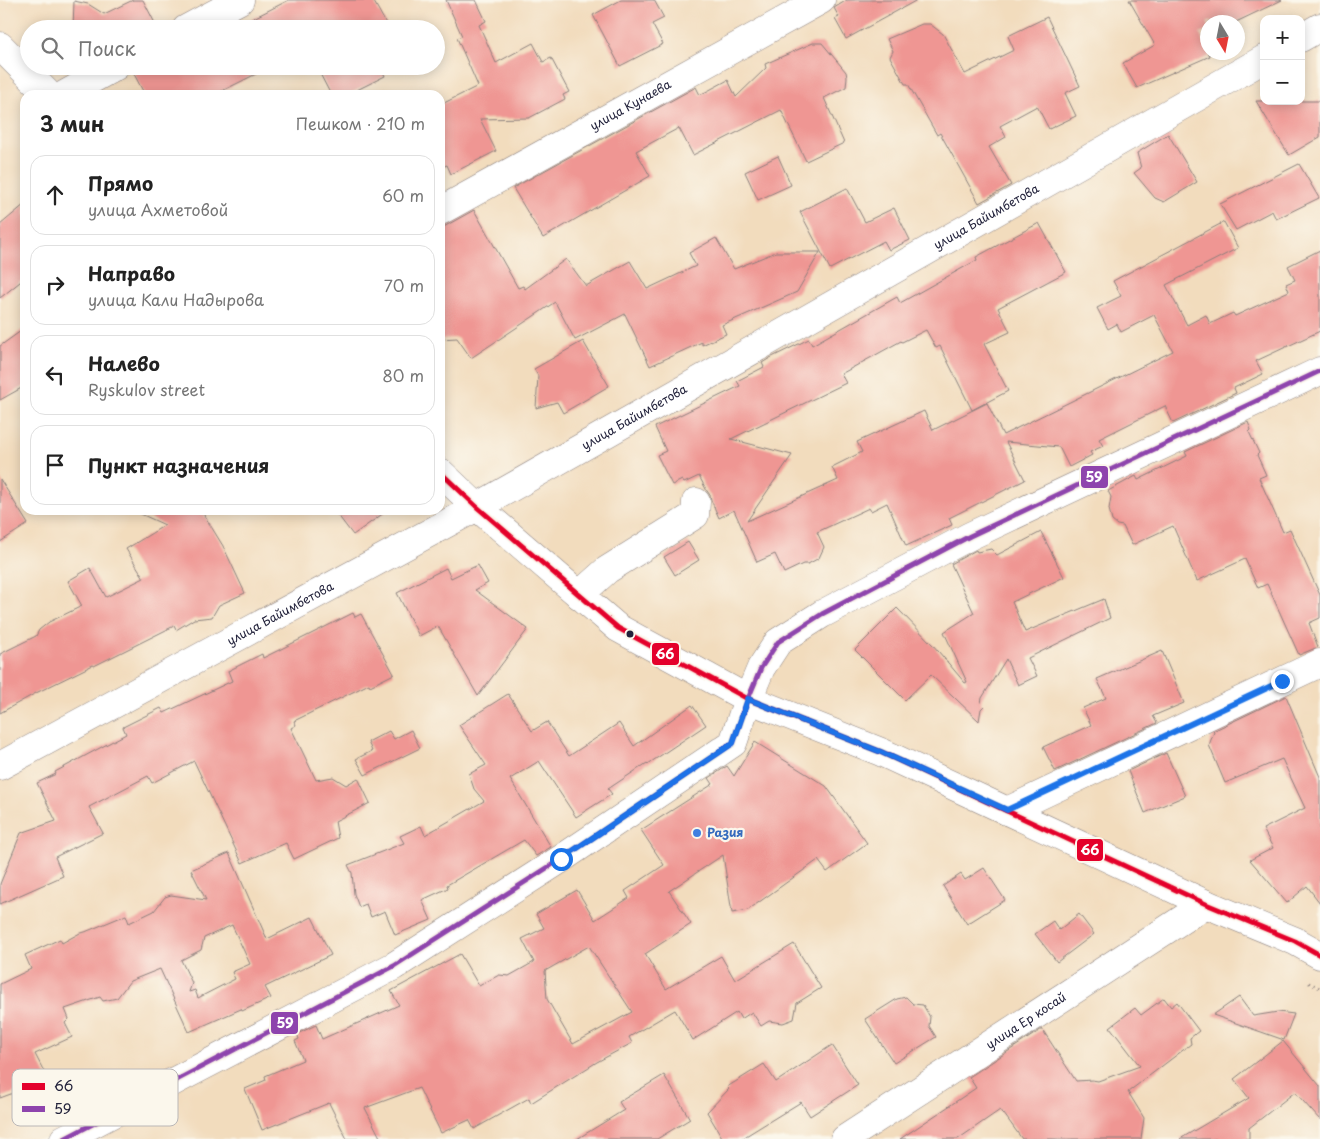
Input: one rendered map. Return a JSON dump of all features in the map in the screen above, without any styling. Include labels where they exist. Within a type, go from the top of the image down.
[{"type":"street","points":[[203,20],[240,0]]},
{"type":"street","name":"улица Кунаева","points":[[445,208],[821,0]]},
{"type":"street","points":[[1305,36],[1320,27]]},
{"type":"street","points":[[2,50],[20,68]]},
{"type":"street","name":"улица Байимбетова","points":[[0,766],[477,507],[1262,60]]},
{"type":"street","points":[[28,75],[43,90]]},
{"type":"street","points":[[73,90],[100,75]]},
{"type":"street","points":[[178,1079],[394,966],[552,864],[733,743],[761,668],[778,642],[822,614],[970,536],[1320,371]]},
{"type":"street","points":[[445,477],[477,507],[618,628],[748,699],[881,752],[1206,904],[1295,942],[1320,955]]},
{"type":"street","points":[[580,595],[607,570],[695,515],[696,502]]},
{"type":"street","points":[[1007,810],[1320,663]]},
{"type":"street","name":"улица Ер косай","points":[[845,1139],[1206,904]]},
{"type":"street","points":[[64,1139],[89,1126]]},
{"type":"path","points":[[1309,983],[1320,988]]},
{"type":"building","points":[[133,0],[143,0],[153,20],[73,20],[74,1],[88,4],[104,14]]},
{"type":"building","points":[[289,0],[373,0],[384,20],[250,20]]},
{"type":"building","points":[[446,0],[476,0],[486,21],[479,25],[496,63],[533,43],[543,62],[551,58],[569,92],[563,95],[565,99],[529,118],[480,119],[496,151],[451,174],[447,165],[445,166],[445,102],[478,86],[457,38],[462,36]]},
{"type":"building","points":[[621,0],[654,0],[664,18],[652,24],[663,44],[620,66],[593,15]]},
{"type":"building","points":[[847,0],[917,0],[846,39],[835,19],[839,17],[834,8]]},
{"type":"building","points":[[1129,0],[1282,0],[1245,18],[1245,15],[1200,15],[1201,60],[1137,88],[1123,63],[1155,45]]},
{"type":"building","points":[[1047,17],[1080,86],[1065,93],[1076,116],[1049,129],[1037,106],[1000,126],[1006,137],[989,147],[1011,185],[979,203],[940,133],[937,135],[908,84],[905,84],[890,57],[893,51],[887,39],[922,24],[930,24],[943,34],[965,74],[1014,50],[1008,36]]},
{"type":"building","points":[[813,43],[822,43],[846,72],[846,87],[824,98],[844,143],[806,161],[781,110],[693,155],[679,128],[636,151],[650,176],[543,238],[513,188],[696,87],[700,95],[728,80],[736,97],[766,68],[765,64]]},
{"type":"building","points":[[135,75],[254,75],[224,90],[142,90]]},
{"type":"building","points":[[321,75],[385,76],[357,90],[328,90]]},
{"type":"building","points":[[1256,101],[1260,101],[1260,105],[1305,105],[1305,101],[1320,101],[1320,137],[1289,155]]},
{"type":"building","points":[[1168,134],[1197,182],[1164,202],[1155,198],[1134,173],[1141,168],[1137,153]]},
{"type":"building","points":[[778,156],[791,185],[758,200],[745,172]]},
{"type":"building","points":[[1299,164],[1319,198],[1276,219],[1272,211],[1236,230],[1220,204]]},
{"type":"building","points":[[847,188],[865,222],[894,208],[910,240],[889,250],[884,241],[830,269],[800,212]]},
{"type":"building","points":[[20,208],[20,282],[0,298],[0,225]]},
{"type":"building","points":[[474,210],[518,288],[523,286],[525,289],[566,259],[586,286],[630,261],[647,289],[696,266],[689,253],[716,238],[734,269],[776,252],[820,252],[797,292],[722,325],[726,334],[702,345],[702,342],[650,366],[625,314],[575,340],[555,302],[471,358],[457,338],[445,339],[445,226]]},
{"type":"building","points":[[1224,222],[1238,248],[1166,285],[1187,325],[1206,315],[1210,324],[1233,313],[1235,316],[1289,291],[1286,284],[1295,280],[1288,266],[1320,250],[1320,331],[1256,361],[1263,374],[1234,388],[1236,393],[1173,423],[1165,406],[1099,439],[1103,446],[1090,452],[1092,455],[1069,467],[1059,447],[1006,442],[1025,480],[949,518],[952,525],[906,546],[887,503],[871,511],[869,508],[817,532],[824,547],[819,558],[784,573],[775,554],[757,562],[734,510],[719,518],[710,495],[699,476],[684,483],[682,480],[672,485],[657,455],[666,451],[655,427],[740,386],[737,381],[764,367],[762,363],[770,358],[809,339],[812,345],[897,297],[900,303],[977,260],[976,257],[1039,223],[1066,272],[998,308],[1010,332],[984,344],[1008,391],[972,410],[940,346],[936,348],[926,330],[901,341],[841,374],[846,383],[731,439],[792,455],[747,521],[838,480],[832,467],[862,452],[857,442],[924,411],[933,430],[987,403],[1003,435],[1173,351],[1154,315],[1121,332],[1117,324],[1108,329],[1097,308],[1121,296],[1113,281]]},
{"type":"building","points":[[20,332],[20,389],[0,400],[0,346]]},
{"type":"building","points":[[583,341],[609,386],[563,413],[557,402],[536,408],[538,376],[534,369]]},
{"type":"building","points":[[1248,422],[1251,430],[1249,432],[1259,453],[1257,455],[1266,475],[1259,478],[1283,532],[1290,529],[1320,595],[1320,618],[1309,623],[1318,647],[1299,655],[1267,584],[1258,588],[1245,559],[1197,581],[1173,526],[1132,545],[1123,526],[1117,525],[1112,521],[1109,509],[1111,497],[1108,491],[1136,476],[1138,480],[1187,456],[1185,452]]},
{"type":"building","points":[[0,479],[20,511],[20,515],[22,515],[28,524],[0,542]]},
{"type":"building","points":[[143,515],[204,515],[223,546],[245,593],[219,605],[212,617],[194,619],[176,630],[174,626],[36,693],[0,713],[0,654],[36,636],[39,630],[49,622],[82,606],[68,581],[90,568],[106,597],[144,578],[126,549],[165,525]]},
{"type":"building","points":[[338,515],[381,515],[353,535]]},
{"type":"building","points":[[1041,532],[1064,577],[1012,602],[1025,632],[1104,599],[1110,618],[1028,658],[1037,676],[1018,685],[1006,659],[982,698],[981,703],[984,706],[981,709],[979,721],[931,675],[905,700],[855,650],[897,608],[933,645],[965,683],[967,682],[944,632],[974,613],[951,564],[976,550],[977,552],[991,549],[997,555]]},
{"type":"building","points":[[688,542],[699,560],[675,575],[664,557]]},
{"type":"building","points":[[478,565],[488,583],[475,590],[528,629],[478,696],[438,626],[419,636],[397,593],[446,568],[451,578]]},
{"type":"building","points":[[353,613],[355,617],[361,614],[394,674],[370,686],[369,684],[294,721],[296,725],[291,728],[316,780],[333,777],[346,785],[358,778],[370,803],[335,821],[338,838],[294,859],[286,843],[242,863],[194,761],[152,783],[148,776],[89,807],[103,833],[55,857],[63,876],[0,904],[0,884],[21,833],[56,821],[37,783],[126,734],[123,727],[161,708],[164,713],[232,681],[228,671],[262,654],[263,658]]},
{"type":"building","points":[[1162,651],[1184,703],[1153,716],[1157,723],[1055,771],[1043,747],[1091,725],[1083,708],[1106,698],[1097,679]]},
{"type":"building","points":[[508,694],[532,731],[547,722],[569,756],[619,723],[634,746],[692,705],[706,725],[608,789],[612,794],[576,817],[539,761],[510,779],[551,847],[536,856],[524,840],[447,885],[448,888],[422,900],[431,920],[395,935],[385,911],[371,917],[366,904],[359,907],[354,894],[352,873],[348,865],[404,843],[400,836],[421,826],[425,835],[484,801],[474,789],[469,774],[486,765],[459,725]]},
{"type":"building","points":[[1286,696],[1320,777],[1320,903],[1307,886],[1287,903],[1250,860],[1273,848],[1263,829],[1305,808],[1282,759],[1225,783],[1209,745],[1213,731]]},
{"type":"building","points":[[411,730],[420,748],[365,775],[356,759],[372,751],[368,742],[389,731],[394,739]]},
{"type":"building","points":[[755,742],[826,786],[867,843],[827,872],[818,860],[748,910],[732,913],[723,855],[669,891],[691,924],[645,954],[666,989],[721,956],[735,980],[794,944],[821,988],[797,1003],[794,1019],[783,1023],[769,1021],[761,1026],[752,1012],[741,1019],[737,1012],[693,1040],[675,1010],[629,1037],[632,1043],[597,1062],[531,1103],[529,1098],[474,1129],[469,1120],[441,1133],[419,1088],[365,1108],[381,1139],[347,1139],[329,1103],[262,1130],[245,1089],[266,1080],[265,1076],[303,1060],[295,1041],[299,1039],[297,1034],[316,1025],[322,1039],[399,1005],[391,991],[460,954],[479,986],[499,975],[509,976],[534,962],[522,939],[544,928],[536,914],[577,890],[595,920],[629,898],[625,891],[664,865],[641,830],[713,784],[709,778],[727,766],[734,776]],"holes":[[[589,946],[632,1012],[573,1044],[547,999],[545,971]]]},
{"type":"building","points":[[1166,753],[1185,796],[1145,813],[1128,771]]},
{"type":"building","points":[[229,853],[267,939],[312,917],[331,955],[265,987],[271,998],[189,1032],[160,969],[130,981],[117,998],[103,1001],[100,997],[65,1009],[69,1019],[65,1023],[72,1037],[35,1054],[43,1069],[12,1069],[12,1094],[0,1098],[0,984],[31,969],[25,955],[60,939],[62,943],[80,933],[126,915],[129,923],[154,911],[165,897],[171,895],[206,900],[191,870]],"holes":[[[232,925],[250,964],[232,972],[235,979],[198,998],[195,990],[189,992],[192,983],[181,960],[201,950],[204,938]]]},
{"type":"building","points":[[984,868],[1005,900],[967,924],[943,886],[961,874],[965,880]]},
{"type":"building","points":[[1079,914],[1094,934],[1057,962],[1035,934],[1053,921],[1059,930]]},
{"type":"building","points":[[906,997],[913,1004],[923,1005],[930,1017],[929,1026],[936,1037],[894,1063],[865,1019],[897,999]]},
{"type":"building","points":[[1239,997],[1253,1016],[1278,1012],[1294,1014],[1284,1040],[1213,1015]]},
{"type":"building","points":[[1164,998],[1171,1007],[1177,1002],[1199,1031],[1190,1038],[1191,1044],[1128,1092],[1144,1118],[1141,1139],[1022,1139],[1000,1110],[958,1139],[900,1139],[976,1088],[969,1077],[1042,1029],[1076,1081],[1098,1081],[1140,1066],[1110,1027],[1135,1008],[1141,1015]]},
{"type":"building","points":[[1283,1041],[1320,1086],[1320,1120],[1295,1092],[1249,1128],[1249,1139],[1180,1139],[1249,1098],[1234,1079]]},
{"type":"building","points":[[832,1045],[858,1085],[810,1116],[801,1102],[741,1139],[723,1139],[707,1112],[729,1089],[727,1087],[764,1064],[776,1082]]},
{"type":"building","points":[[664,1075],[690,1119],[657,1139],[577,1139],[624,1110],[619,1102]]},
{"type":"transit line","name":"59","points":[[178,1079],[394,966],[561,859],[733,743],[761,668],[778,642],[822,614],[970,536],[1320,371]]},
{"type":"transit line","name":"66","points":[[445,477],[477,507],[618,628],[748,699],[881,752],[1206,904],[1295,941],[1320,955]]},
{"type":"transit line","name":"59","points":[[64,1139],[89,1126]]},
{"type":"place","name":"Разия","points":[[697,833]]},
{"type":"route","points":[[561,859],[733,743],[748,699],[881,752],[1007,810],[1282,681]]}]
